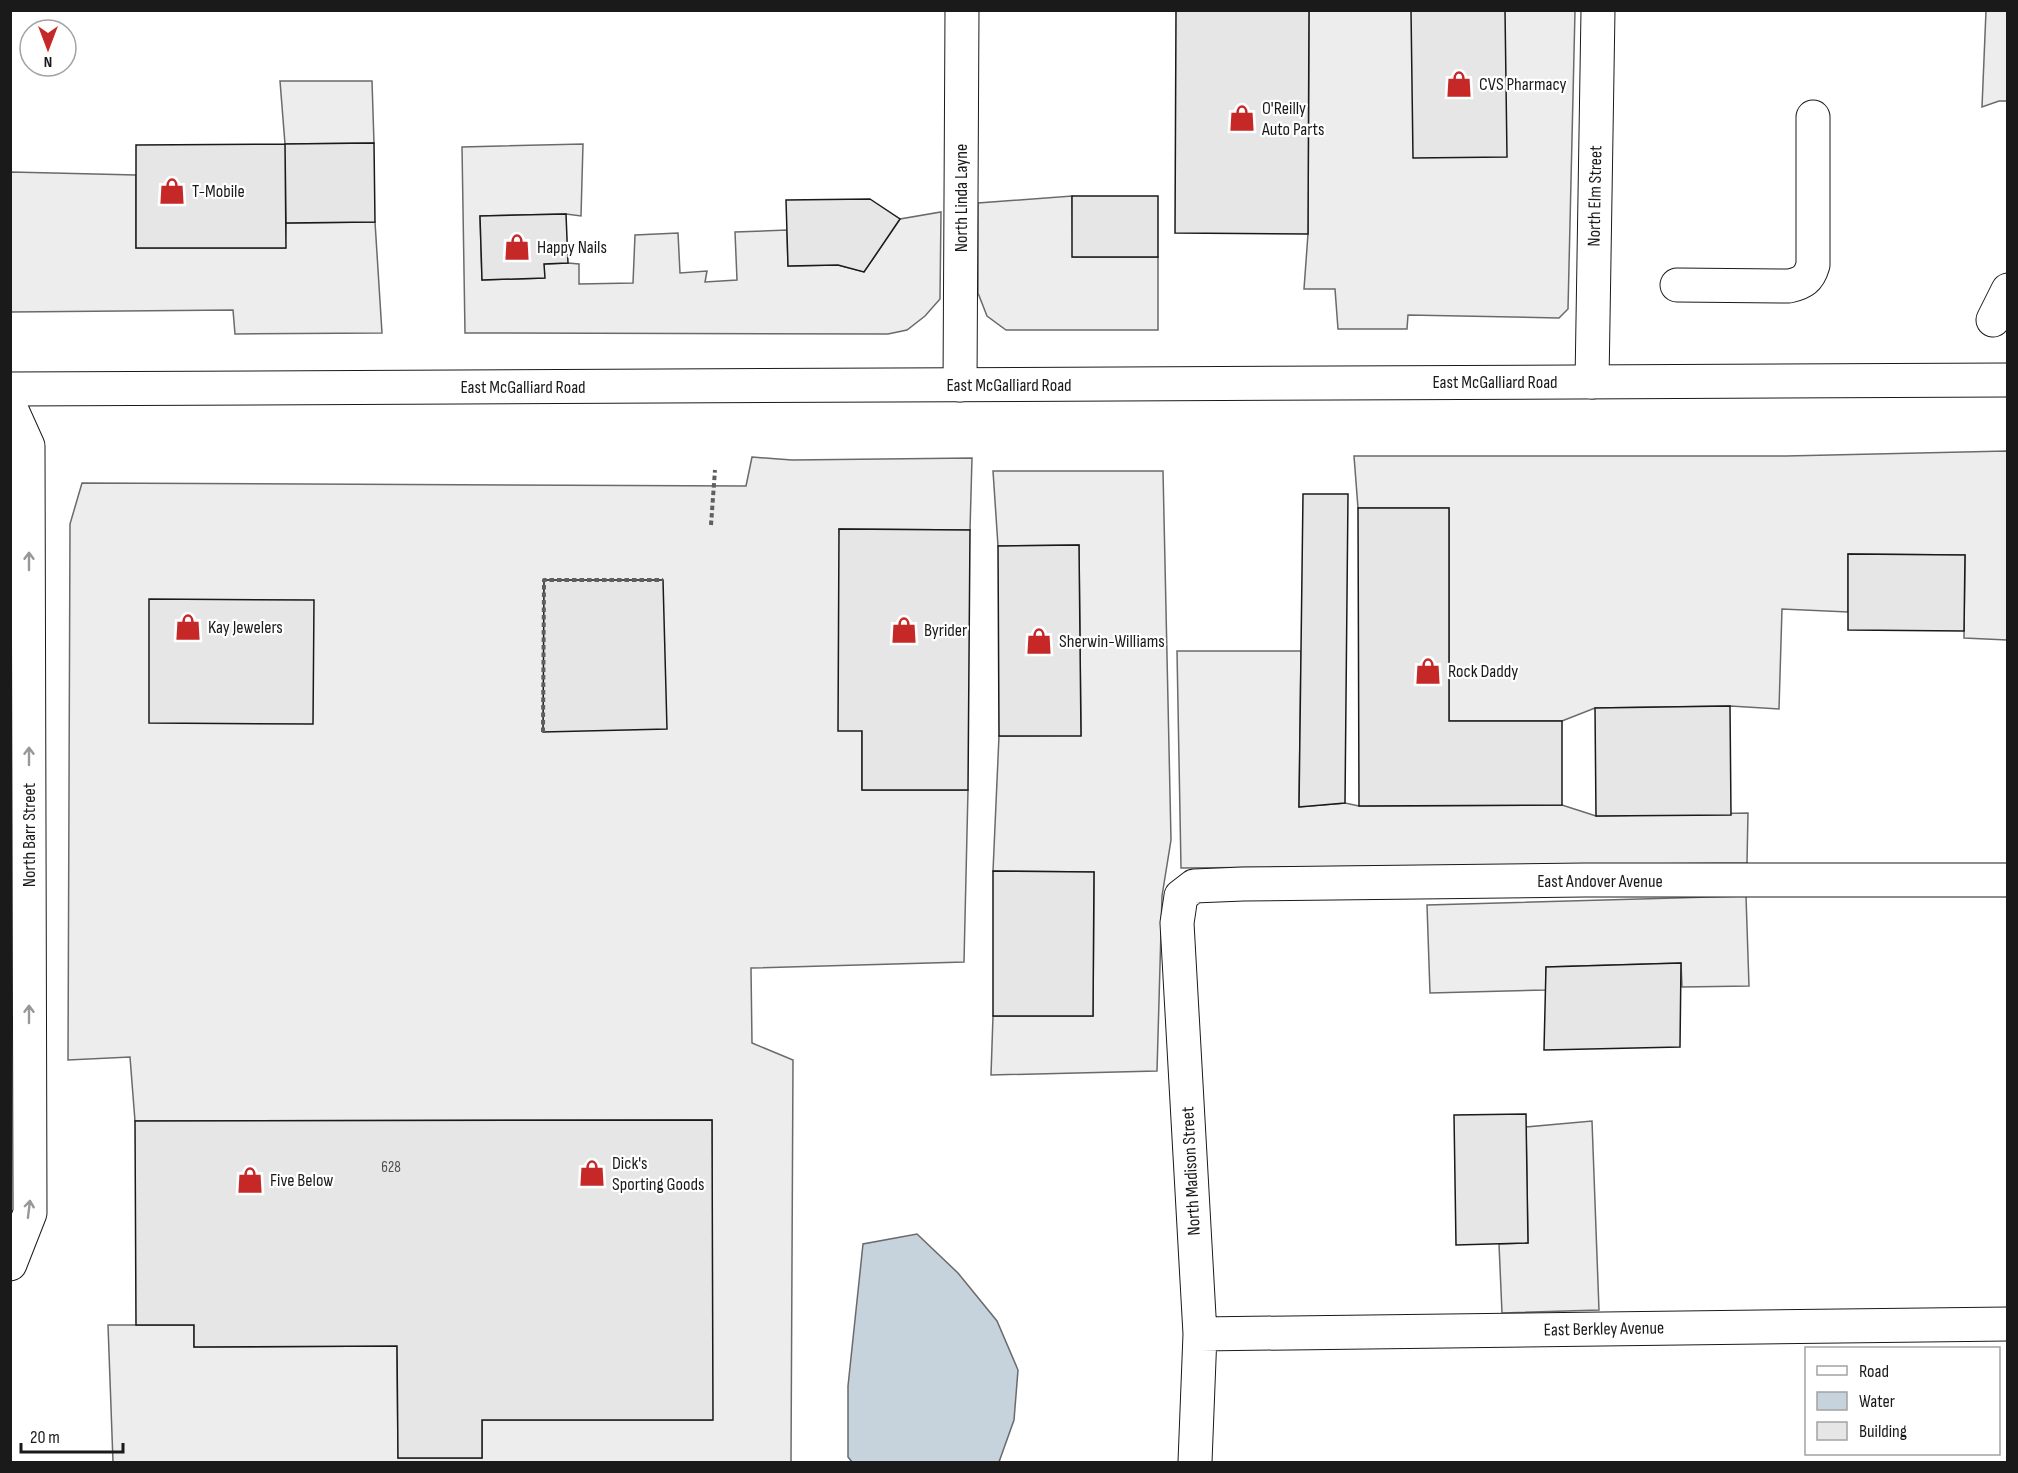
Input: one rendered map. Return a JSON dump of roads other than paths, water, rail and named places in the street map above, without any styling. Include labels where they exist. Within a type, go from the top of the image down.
[{"type":"street","name":"North Linda Layne","points":[[960,385],[962,10]]},
{"type":"street","name":"North Elm Street","points":[[1592,382],[1598,10]]},
{"type":"street","points":[[1677,285],[1789,286],[1800,284],[1810,276],[1813,265],[1813,117]]},
{"type":"street","points":[[1993,320],[2007,290]]},
{"type":"street","name":"East McGalliard Road","points":[[10,389],[2007,380]]},
{"type":"street","name":"North Barr Street","points":[[10,406],[28,446],[30,1213],[10,1264]]},
{"type":"street","name":"East Andover Avenue","points":[[1194,886],[1585,880],[2007,880]]},
{"type":"street","name":"North Madison Street","points":[[1194,886],[1181,896],[1177,923],[1200,1334],[1195,1462]]},
{"type":"street","name":"East Berkley Avenue","points":[[1200,1334],[2007,1324]]},
{"type":"water","points":[[917,1234],[958,1273],[997,1321],[1018,1370],[1014,1420],[999,1462],[852,1462],[848,1457],[848,1386],[863,1244]]},
{"type":"place","name":"CVS Pharmacy","points":[[1459,84]]},
{"type":"place","name":"O'Reilly Auto Parts","points":[[1242,118]]},
{"type":"place","name":"T-Mobile","points":[[172,191]]},
{"type":"place","name":"Happy Nails","points":[[517,247]]},
{"type":"place","name":"Kay Jewelers","points":[[188,627]]},
{"type":"place","name":"Byrider","points":[[904,630]]},
{"type":"place","name":"Sherwin-Williams","points":[[1039,641]]},
{"type":"place","name":"Rock Daddy","points":[[1428,671]]},
{"type":"place","name":"Dick's Sporting Goods","points":[[592,1173]]},
{"type":"place","name":"Five Below","points":[[250,1180]]}]
